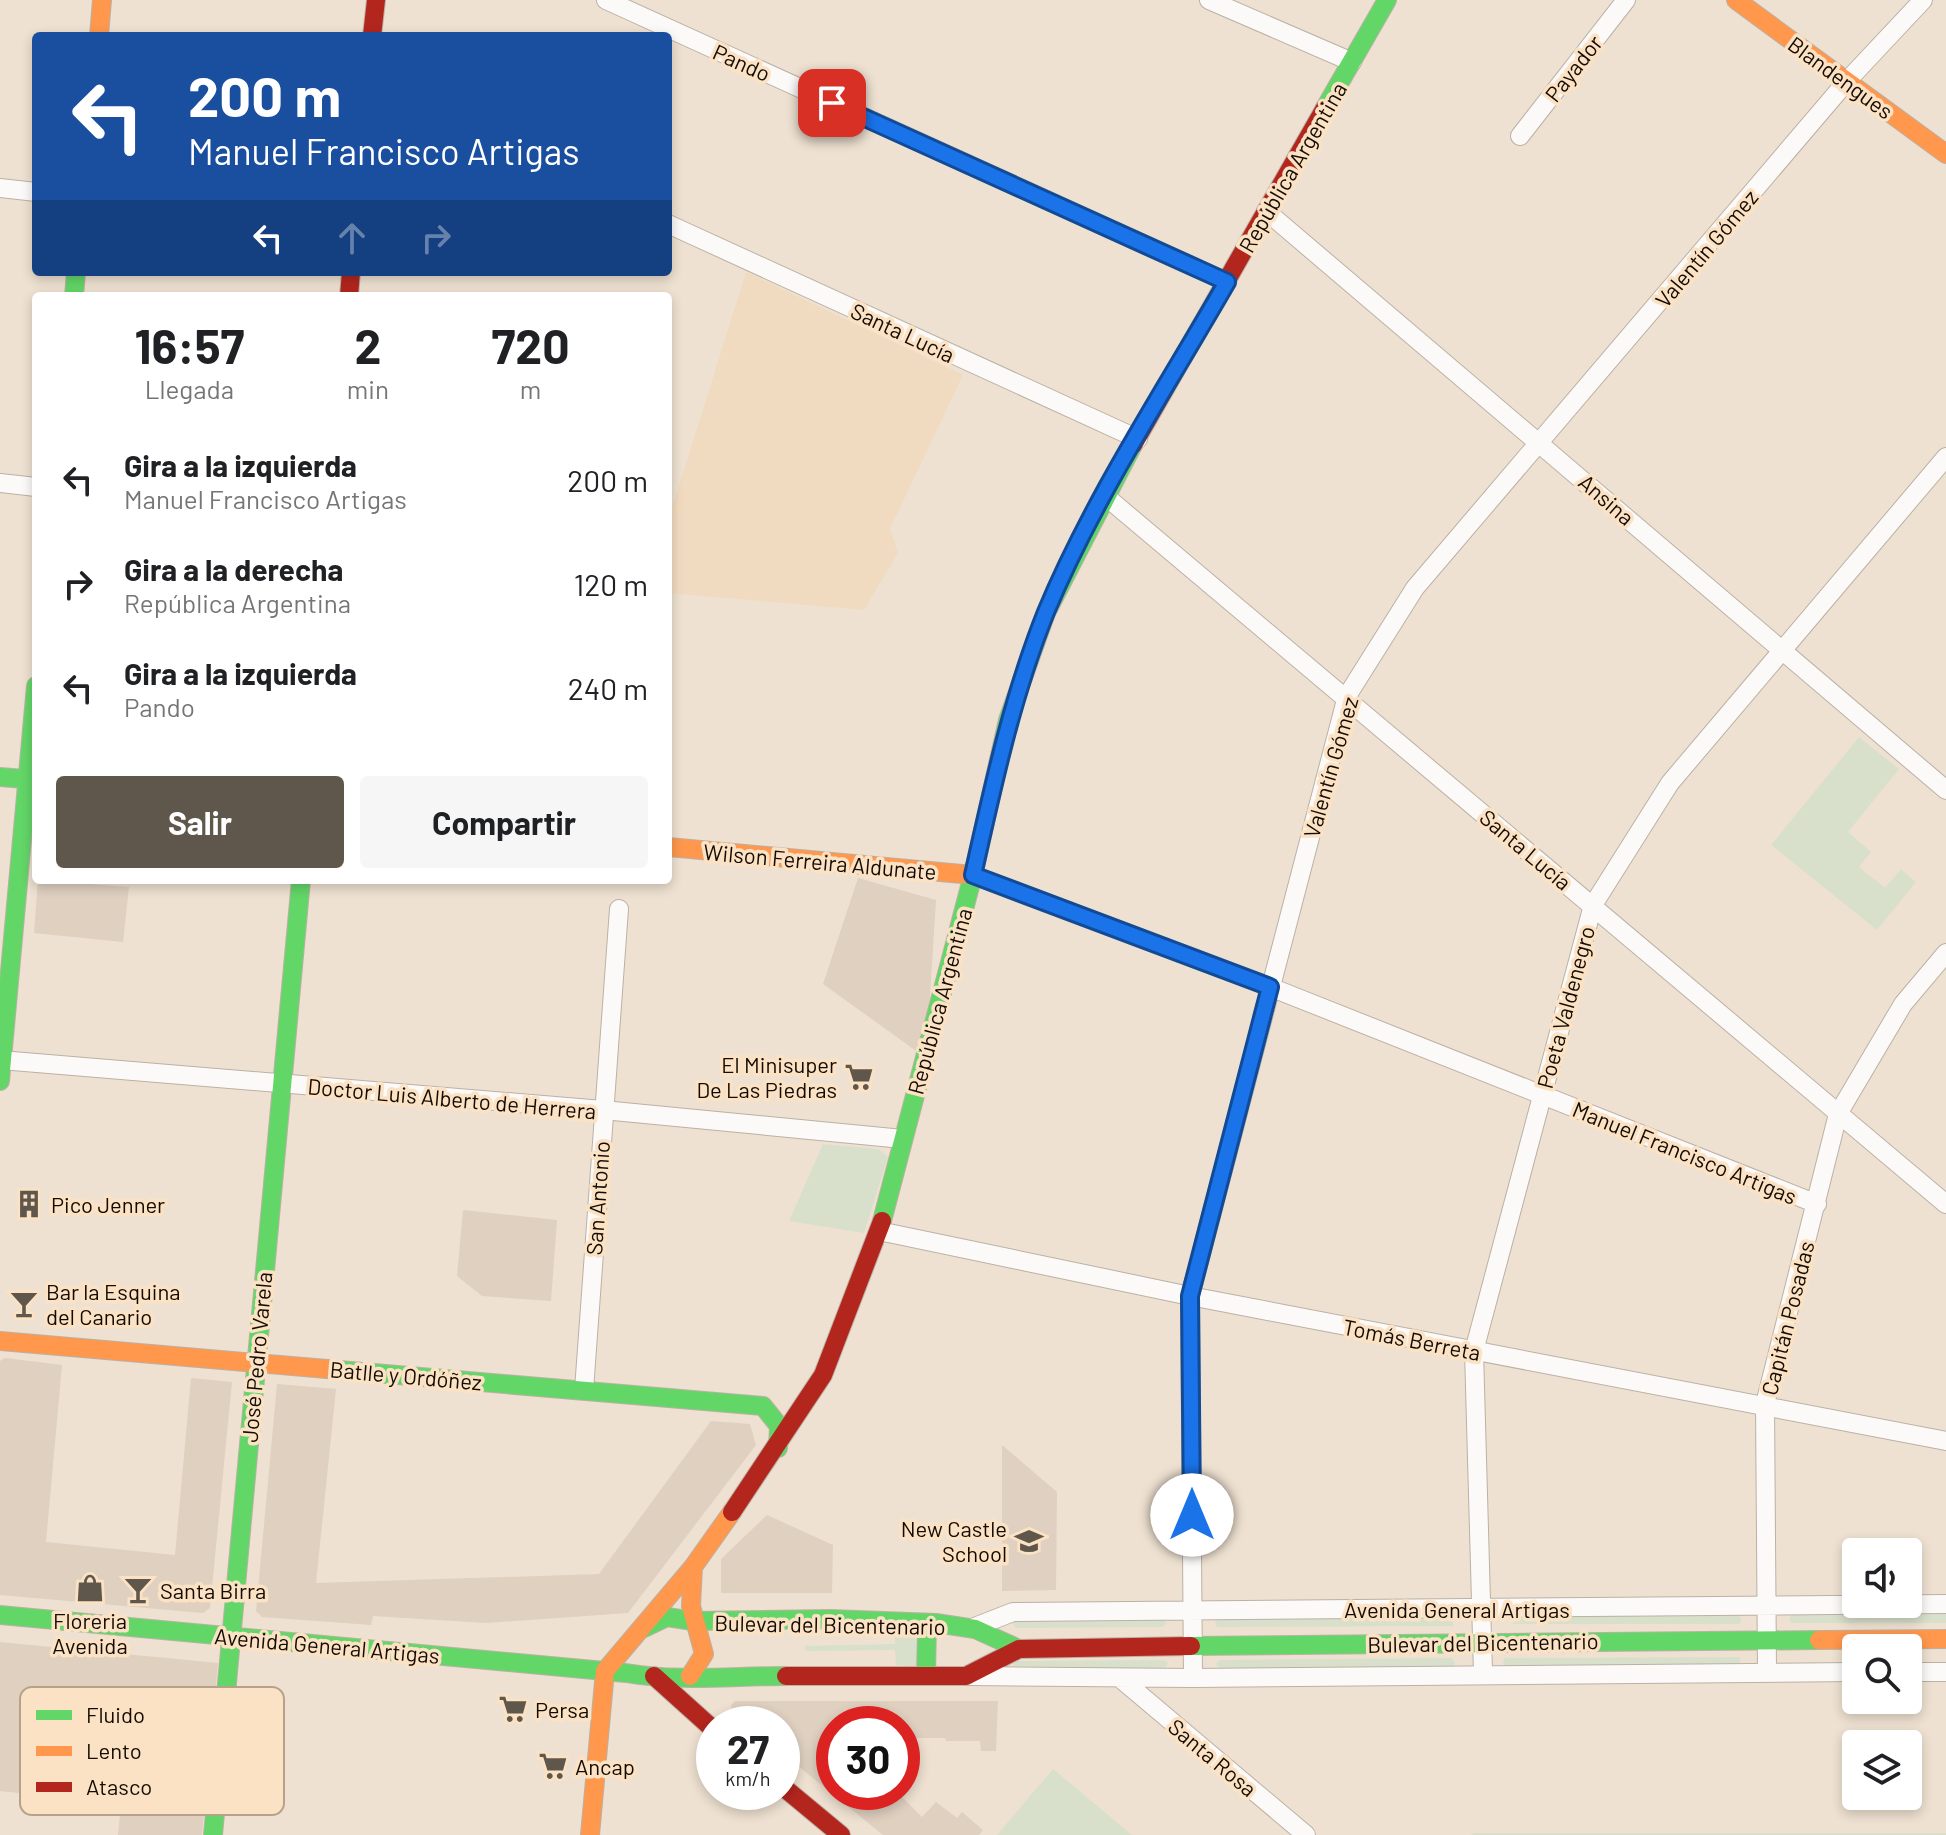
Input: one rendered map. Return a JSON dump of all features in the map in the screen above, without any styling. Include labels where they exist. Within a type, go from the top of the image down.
[{"type":"street","points":[[99,32],[102,0]]},
{"type":"street","points":[[372,32],[376,0]]},
{"type":"street","name":"Pando","points":[[606,0],[1227,282]]},
{"type":"street","points":[[1209,0],[1352,62]]},
{"type":"street","name":"República Argentina","points":[[605,1671],[642,1631],[693,1567],[778,1448],[823,1375],[879,1231],[973,875],[1013,707],[1046,613],[1104,495],[1387,0]]},
{"type":"street","name":"Payador","points":[[1520,136],[1626,0]]},
{"type":"street","name":"Blandengues","points":[[1736,0],[1946,154]]},
{"type":"street","name":"Valentín Gómez","points":[[1193,1678],[1190,1296],[1347,696],[1415,588],[1847,81],[1923,0]]},
{"type":"street","points":[[0,188],[32,192]]},
{"type":"street","name":"Ansina","points":[[1266,211],[1946,790]]},
{"type":"street","name":"Santa Lucía","points":[[672,226],[1138,439]]},
{"type":"street","name":"Poeta Valdenegro","points":[[1483,1673],[1474,1351],[1593,905],[1670,783],[1946,457]]},
{"type":"street","points":[[0,483],[32,487]]},
{"type":"street","name":"Santa Lucía","points":[[1104,495],[1347,696],[1946,1204]]},
{"type":"street","points":[[0,777],[32,780],[0,1081]]},
{"type":"street","name":"Wilson Ferreira Aldunate","points":[[672,847],[973,875]]},
{"type":"street","name":"Manuel Francisco Artigas","points":[[973,875],[1270,987],[1817,1204]]},
{"type":"street","name":"José Pedro Varela","points":[[227,1687],[301,884]]},
{"type":"street","name":"San Antonio","points":[[584,1390],[619,909]]},
{"type":"street","name":"Capitán Posadas","points":[[1767,1671],[1765,1404],[1838,1114],[1903,1004],[1946,953]]},
{"type":"street","name":"Doctor Luis Alberto de Herrera","points":[[1,1060],[603,1110],[903,1139]]},
{"type":"street","name":"Tomás Berreta","points":[[879,1231],[1190,1296],[1946,1441]]},
{"type":"street","name":"Batlle y Ordóñez","points":[[0,1341],[763,1406],[809,1397]]},
{"type":"street","points":[[763,1406],[779,1426],[778,1448]]},
{"type":"street","points":[[693,1567],[693,1621],[701,1631],[704,1645],[703,1658],[690,1676],[701,1706]]},
{"type":"street","name":"Avenida General Artigas","points":[[972,1628],[1013,1612],[1946,1604]]},
{"type":"street","name":"Avenida General Artigas","points":[[0,1615],[655,1677]]},
{"type":"street","name":"Bulevar del Bicentenario","points":[[642,1631],[658,1618],[671,1616],[693,1621],[831,1620],[972,1628],[1019,1649],[1482,1641],[1946,1639]]},
{"type":"street","points":[[926,1675],[927,1625]]},
{"type":"street","points":[[642,1631],[639,1654],[643,1667],[696,1714]]},
{"type":"street","name":"Bulevar del Bicentenario","points":[[655,1677],[669,1680],[690,1676],[966,1676],[1019,1649]]},
{"type":"street","points":[[590,1835],[605,1671]]},
{"type":"street","points":[[966,1676],[1193,1678],[1842,1672]]},
{"type":"street","points":[[1922,1672],[1946,1672]]},
{"type":"street","name":"Santa Rosa","points":[[1120,1678],[1306,1835]]},
{"type":"street","points":[[800,1801],[841,1835]]},
{"type":"street","name":"José Pedro Varela","points":[[213,1835],[215,1815]]},
{"type":"shaded area","points":[[746,272],[963,375],[890,529],[898,553],[864,610],[672,593],[672,508]]},
{"type":"shaded area","points":[[858,878],[936,900],[926,1058],[823,984]]},
{"type":"shaded area","points":[[38,884],[129,887],[123,942],[34,933]]},
{"type":"shaded area","points":[[463,1210],[557,1220],[551,1301],[482,1296],[457,1276]]},
{"type":"shaded area","points":[[5,1358],[62,1365],[46,1542],[175,1555],[191,1378],[232,1382],[210,1608],[203,1613],[0,1595],[0,1361]]},
{"type":"shaded area","points":[[277,1384],[336,1389],[316,1583],[599,1574],[711,1421],[750,1424],[756,1445],[628,1613],[486,1623],[373,1616],[371,1625],[262,1617],[256,1611]]},
{"type":"shaded area","name":"New Castle School","points":[[1002,1445],[1057,1492],[1056,1590],[1002,1591]]},
{"type":"shaded area","points":[[767,1515],[833,1545],[832,1593],[721,1593],[721,1559]]},
{"type":"shaded area","points":[[0,1642],[218,1663],[216,1687],[20,1687],[20,1793],[0,1791]]},
{"type":"shaded area","points":[[735,1701],[998,1701],[996,1751],[981,1751],[980,1741],[920,1738],[920,1706],[816,1706],[816,1781],[800,1768],[800,1706],[731,1705]]},
{"type":"shaded area","points":[[936,1802],[957,1818],[962,1812],[983,1830],[979,1835],[883,1835],[852,1810],[915,1810],[922,1817]]},
{"type":"shaded area","points":[[120,1815],[204,1815],[202,1835],[118,1835]]},
{"type":"green space","points":[[1859,737],[1899,769],[1848,832],[1871,852],[1859,867],[1885,888],[1901,869],[1916,882],[1877,930],[1771,845]]},
{"type":"green space","points":[[823,1144],[878,1149],[888,1157],[864,1233],[789,1221]]},
{"type":"green space","points":[[1922,1614],[1946,1614],[1946,1623],[1792,1623],[1789,1619],[1791,1615],[1922,1618]]},
{"type":"green space","points":[[1738,1615],[1742,1620],[1739,1624],[1514,1624],[1511,1620],[1514,1616]]},
{"type":"green space","points":[[1453,1617],[1453,1626],[1217,1627],[1215,1622],[1218,1618]]},
{"type":"green space","points":[[1163,1619],[1167,1623],[1163,1627],[1016,1628],[1013,1624],[1013,1621]]},
{"type":"green space","points":[[915,1629],[918,1667],[896,1665],[895,1650],[805,1651],[805,1646],[895,1644],[895,1632]]},
{"type":"green space","points":[[1740,1657],[1740,1665],[1505,1666],[1503,1662],[1505,1658]]},
{"type":"green space","points":[[1452,1658],[1455,1663],[1452,1668],[1219,1668],[1216,1664],[1219,1660]]},
{"type":"green space","points":[[1164,1660],[1168,1663],[1164,1670],[1013,1666],[1016,1661]]},
{"type":"green space","points":[[1053,1769],[1132,1835],[997,1835]]},
{"type":"green space","points":[[1470,1833],[1946,1833],[1946,1835],[1473,1835]]},
{"type":"traffic: fast","points":[[1325,108],[1387,0]]},
{"type":"traffic: fast","points":[[74,292],[76,276]]},
{"type":"traffic: fast","points":[[882,1221],[973,875],[1008,720],[1046,613],[1133,445]]},
{"type":"traffic: fast","points":[[0,1081],[32,730]]},
{"type":"traffic: fast","points":[[0,777],[32,780]]},
{"type":"traffic: fast","points":[[227,1687],[301,884]]},
{"type":"traffic: fast","points":[[327,1369],[763,1406],[779,1426],[778,1448]]},
{"type":"traffic: fast","points":[[0,1615],[665,1677],[786,1676]]},
{"type":"traffic: fast","points":[[644,1628],[667,1617],[693,1621],[831,1619],[936,1623],[975,1629],[1019,1649]]},
{"type":"traffic: fast","points":[[926,1675],[927,1625]]},
{"type":"traffic: fast","points":[[1191,1646],[1819,1640]]},
{"type":"traffic: fast","points":[[213,1835],[215,1815]]},
{"type":"traffic: slow","points":[[99,32],[102,0]]},
{"type":"traffic: slow","points":[[1736,0],[1946,154]]},
{"type":"traffic: slow","points":[[672,847],[973,875]]},
{"type":"traffic: slow","points":[[0,1341],[327,1369]]},
{"type":"traffic: slow","points":[[590,1835],[605,1671],[693,1567],[732,1512]]},
{"type":"traffic: slow","points":[[690,1676],[704,1654],[691,1606],[693,1567]]},
{"type":"traffic: slow","points":[[1819,1640],[1946,1639]]},
{"type":"traffic: jam","points":[[372,32],[376,0]]},
{"type":"traffic: jam","points":[[1133,445],[1325,108]]},
{"type":"traffic: jam","points":[[349,292],[351,276]]},
{"type":"traffic: jam","points":[[732,1512],[823,1375],[882,1221]]},
{"type":"traffic: jam","points":[[786,1676],[966,1676],[1019,1649],[1191,1646]]},
{"type":"traffic: jam","points":[[654,1676],[696,1714]]},
{"type":"traffic: jam","points":[[800,1801],[841,1835]]},
{"type":"place","name":"El Minisuper De Las Piedras","points":[[859,1077]]},
{"type":"place","name":"Pico Jenner","points":[[29,1204]]},
{"type":"place","name":"Bar la Esquina del Canario","points":[[24,1304]]},
{"type":"place","name":"New Castle School","points":[[1029,1541]]},
{"type":"place","name":"Floreria Avenida","points":[[90,1588]]},
{"type":"place","name":"Santa Birra","points":[[138,1590]]},
{"type":"place","name":"Persa","points":[[513,1709]]},
{"type":"place","name":"Ancap","points":[[553,1766]]},
{"type":"route","points":[[832,103],[1227,282],[1104,495],[1046,613],[1008,720],[973,875],[1270,987],[1190,1296],[1192,1515]]}]
